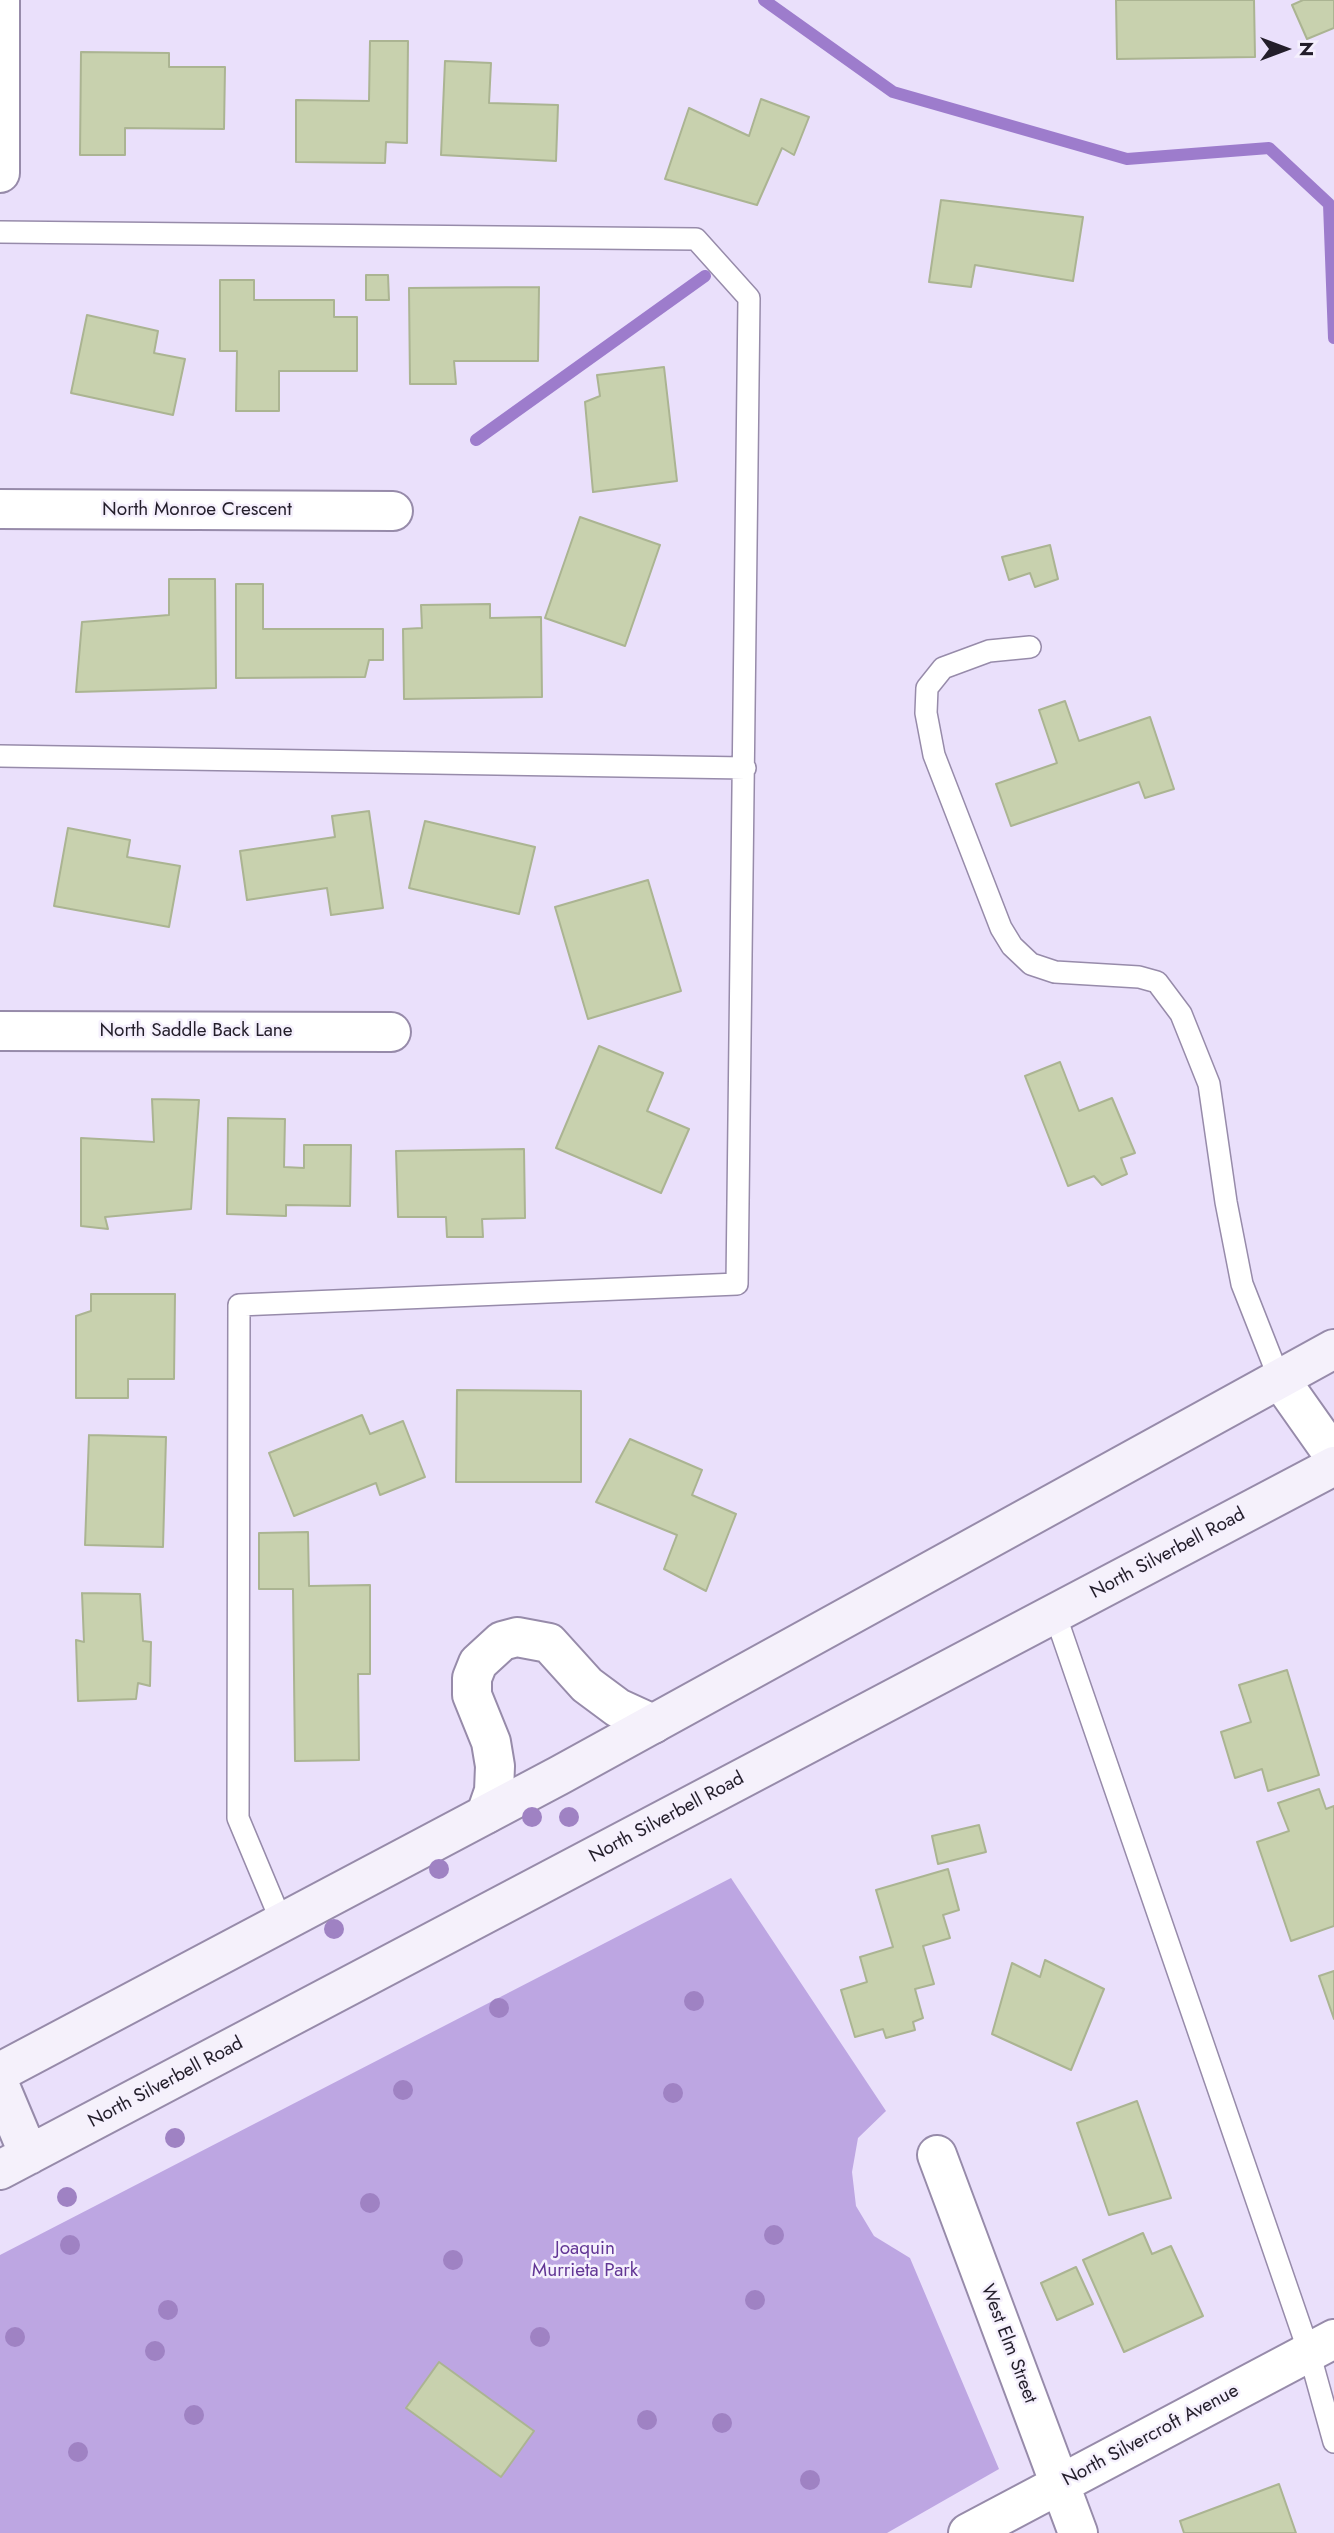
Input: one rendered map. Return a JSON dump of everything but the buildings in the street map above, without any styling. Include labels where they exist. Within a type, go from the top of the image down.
[{"type":"main road","points":[[0,2072],[653,1724],[1334,1349]]},
{"type":"main road","name":"North Silverbell Road","points":[[15,2163],[1334,1466]]},
{"type":"main road","points":[[0,2086],[15,2163]]},
{"type":"street","points":[[0,173],[1,0]]},
{"type":"street","name":"North Monroe Crescent","points":[[0,509],[393,510]]},
{"type":"street","name":"North Saddle Back Lane","points":[[0,1031],[391,1032]]},
{"type":"street","points":[[1279,1378],[1334,1457]]},
{"type":"street","points":[[486,1814],[494,1791],[495,1766],[491,1742],[472,1695],[472,1678],[478,1663],[502,1641],[517,1637],[549,1643],[587,1685],[618,1708],[653,1724]]},
{"type":"street","name":"West Elm Street","points":[[937,2155],[1078,2533]]},
{"type":"street","name":"North Silvercroft Avenue","points":[[968,2533],[1322,2346]]},
{"type":"lane","points":[[0,232],[696,239],[749,298],[737,1284],[239,1305],[239,1818],[282,1923]]},
{"type":"lane","points":[[1030,647],[989,651],[943,668],[927,688],[926,713],[934,755],[1012,946],[1031,964],[1055,972],[1139,977],[1157,982],[1181,1014],[1209,1084],[1226,1202],[1242,1284],[1279,1378]]},
{"type":"lane","points":[[0,756],[745,768]]},
{"type":"lane","points":[[1055,1614],[1322,2346],[1334,2442]]},
{"type":"green space","name":"Joaquin Murrieta Park","points":[[731,1878],[886,2111],[858,2138],[852,2172],[856,2206],[874,2236],[910,2258],[999,2469],[887,2533],[0,2533],[0,2255]]},
{"type":"waterway","points":[[764,0],[893,92],[1127,159],[1269,148],[1329,204],[1334,338]]},
{"type":"waterway","points":[[476,440],[705,276]]}]
